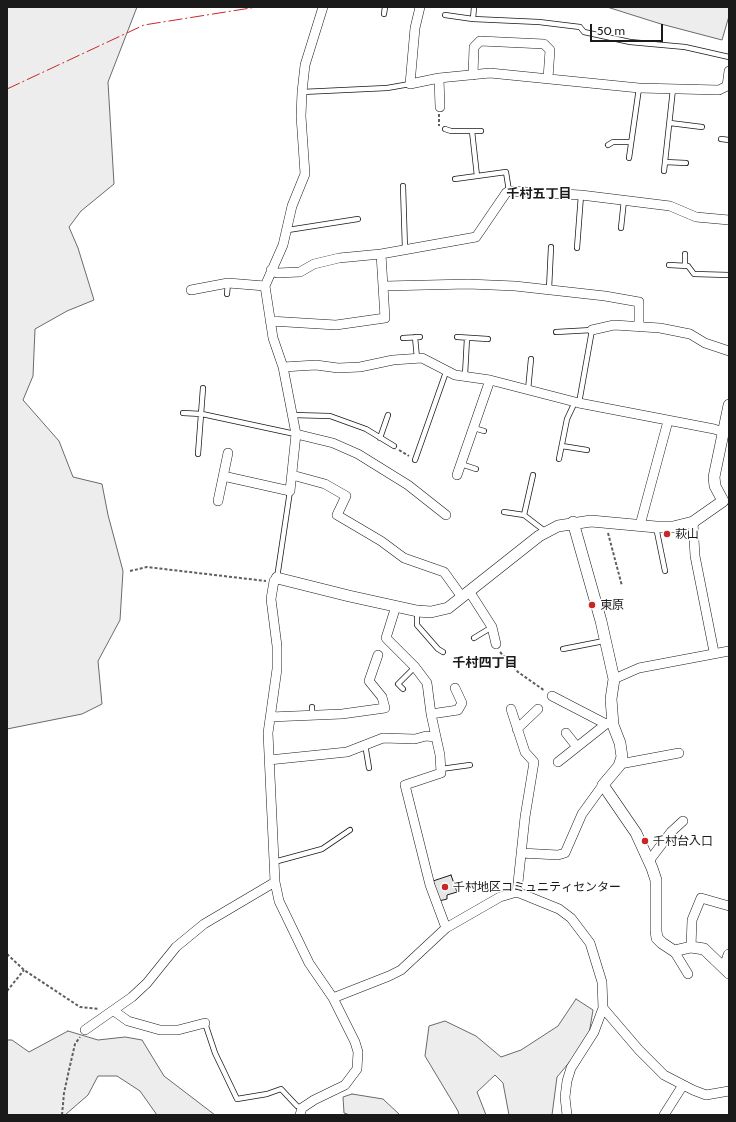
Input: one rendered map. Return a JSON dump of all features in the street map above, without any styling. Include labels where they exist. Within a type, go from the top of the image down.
[{"type":"street","points":[[223,476],[290,491],[296,434],[283,367],[273,338],[265,286],[283,245],[288,230],[292,206],[305,174],[301,116],[302,92],[305,65],[323,7]]},
{"type":"street","points":[[420,7],[415,28],[410,84],[439,78],[490,73],[638,88],[719,90],[727,86],[729,71]]},
{"type":"street","points":[[473,75],[474,47],[480,41],[544,44],[550,50],[548,78]]},
{"type":"street","points":[[439,78],[440,107]]},
{"type":"street","points":[[271,270],[277,273],[300,272],[314,264],[327,261],[381,254],[476,237],[506,193],[509,192],[581,195],[624,200],[670,206],[696,217],[729,220]]},
{"type":"street","points":[[270,321],[336,325],[385,318],[381,254]]},
{"type":"street","points":[[191,290],[228,283],[265,286]]},
{"type":"street","points":[[384,286],[468,284],[549,289],[639,302],[639,325]]},
{"type":"street","points":[[592,330],[614,325],[639,325],[690,334],[705,343],[729,351]]},
{"type":"street","points":[[283,367],[316,365],[338,368],[360,367],[392,360],[422,358],[446,372],[490,380],[577,403],[723,432]]},
{"type":"street","points":[[457,475],[490,380]]},
{"type":"street","points":[[301,1112],[345,1085],[357,1069],[358,1052],[355,1042],[333,998],[309,963],[279,901],[275,882],[268,733],[277,668],[277,646],[271,609],[275,580],[417,611],[440,611],[448,608],[546,532],[558,526],[574,522],[591,521],[656,527],[674,527],[693,522],[726,499],[715,486],[714,477],[729,405]]},
{"type":"street","points":[[640,525],[668,421]]},
{"type":"street","points":[[296,434],[333,443],[358,454],[408,485],[446,515]]},
{"type":"street","points":[[218,501],[228,453]]},
{"type":"street","points":[[292,475],[325,484],[346,496],[337,515],[381,540],[404,558],[444,572],[466,594],[492,627],[496,644]]},
{"type":"street","points":[[521,853],[558,855],[566,853],[582,814],[620,764],[622,750],[609,722],[614,679],[574,522]]},
{"type":"street","points":[[693,522],[695,556],[714,652]]},
{"type":"street","points":[[396,606],[386,638],[415,667],[427,683],[431,714],[440,755],[441,773],[405,785],[430,885],[446,928]]},
{"type":"street","points":[[614,679],[639,668],[714,652],[729,651]]},
{"type":"street","points":[[270,717],[312,711],[342,714],[385,708],[382,697],[369,681],[378,655]]},
{"type":"street","points":[[431,714],[458,710],[462,703],[460,692]]},
{"type":"street","points":[[552,696],[609,722]]},
{"type":"street","points":[[511,709],[525,752],[534,762],[525,817],[517,892]]},
{"type":"street","points":[[517,729],[538,709]]},
{"type":"street","points":[[558,762],[609,722]]},
{"type":"street","points":[[566,733],[577,747]]},
{"type":"street","points":[[269,760],[347,752],[383,738],[415,739],[426,736],[436,737]]},
{"type":"street","points":[[620,764],[679,753]]},
{"type":"street","points":[[603,785],[636,833],[656,880],[657,938],[662,944],[674,951],[688,974]]},
{"type":"street","points":[[649,861],[671,832],[683,821]]},
{"type":"street","points":[[85,1030],[115,1010],[147,984],[176,947],[204,924],[275,882]]},
{"type":"street","points":[[333,998],[401,970],[446,928],[500,897],[517,892],[559,909],[578,927],[590,943],[595,955],[602,982],[603,1008],[594,1032],[571,1068],[567,1081],[565,1098],[567,1115]]},
{"type":"street","points":[[691,947],[692,920],[701,898],[729,906]]},
{"type":"street","points":[[674,951],[691,947],[700,948],[706,951],[727,970]]},
{"type":"street","points":[[727,970],[729,955]]},
{"type":"street","points":[[603,1008],[639,1050],[664,1075],[683,1086],[706,1095],[729,1091]]},
{"type":"street","points":[[115,1010],[128,1022],[160,1030],[178,1030],[205,1023]]},
{"type":"street","points":[[664,1115],[683,1086]]},
{"type":"lane","points":[[384,14],[385,7]]},
{"type":"lane","points":[[473,19],[474,7]]},
{"type":"lane","points":[[446,15],[473,19],[539,22],[580,27],[584,32],[630,42],[685,47],[729,57]]},
{"type":"lane","points":[[302,92],[387,88],[410,84]]},
{"type":"lane","points":[[628,158],[638,88]]},
{"type":"lane","points":[[664,171],[674,89]]},
{"type":"lane","points":[[670,123],[702,127]]},
{"type":"lane","points":[[446,129],[481,131]]},
{"type":"lane","points":[[472,131],[477,176]]},
{"type":"lane","points":[[721,139],[729,140]]},
{"type":"lane","points":[[608,145],[614,142],[630,142]]},
{"type":"lane","points":[[665,162],[686,163]]},
{"type":"lane","points":[[455,179],[506,172],[509,192]]},
{"type":"lane","points":[[403,186],[405,249]]},
{"type":"lane","points":[[577,248],[581,195]]},
{"type":"lane","points":[[621,228],[624,200]]},
{"type":"lane","points":[[288,230],[358,219]]},
{"type":"lane","points":[[549,289],[551,247]]},
{"type":"lane","points":[[685,254],[685,266]]},
{"type":"lane","points":[[669,265],[688,266],[694,274],[729,275]]},
{"type":"lane","points":[[227,294],[228,283]]},
{"type":"lane","points":[[556,332],[592,330],[577,403],[567,419],[559,460]]},
{"type":"lane","points":[[403,338],[418,337],[417,358]]},
{"type":"lane","points":[[456,338],[488,339]]},
{"type":"lane","points":[[465,376],[467,338]]},
{"type":"lane","points":[[528,390],[531,359]]},
{"type":"lane","points":[[415,460],[446,372]]},
{"type":"lane","points":[[198,454],[203,388]]},
{"type":"lane","points":[[183,413],[202,414],[296,434]]},
{"type":"lane","points":[[292,415],[330,416],[366,429],[394,446]]},
{"type":"lane","points":[[380,438],[388,415]]},
{"type":"lane","points":[[474,428],[484,431]]},
{"type":"lane","points":[[562,446],[587,450]]},
{"type":"lane","points":[[461,464],[476,469]]},
{"type":"lane","points":[[524,515],[533,475]]},
{"type":"lane","points":[[275,580],[290,491]]},
{"type":"lane","points":[[504,512],[524,515],[541,526],[546,532]]},
{"type":"lane","points":[[656,527],[665,571]]},
{"type":"lane","points":[[417,611],[417,625],[432,643],[443,652]]},
{"type":"lane","points":[[474,638],[492,627]]},
{"type":"lane","points":[[563,649],[605,641]]},
{"type":"lane","points":[[427,646],[432,643]]},
{"type":"lane","points":[[403,690],[398,684],[415,667]]},
{"type":"lane","points":[[365,744],[369,768]]},
{"type":"lane","points":[[441,769],[470,765]]},
{"type":"lane","points":[[274,862],[322,849],[350,830]]},
{"type":"lane","points":[[205,1023],[215,1053],[237,1099],[267,1094],[281,1089],[301,1112]]},
{"type":"path","points":[[440,107],[439,129],[446,129]]},
{"type":"path","points":[[394,446],[415,460]]},
{"type":"path","points":[[606,522],[622,586]]},
{"type":"path","points":[[130,571],[147,567],[275,580]]},
{"type":"path","points":[[496,644],[500,653],[518,672],[552,696]]},
{"type":"path","points":[[7,954],[24,970],[80,1007],[115,1010]]},
{"type":"path","points":[[7,991],[24,970]]},
{"type":"path","points":[[62,1115],[64,1093],[75,1044],[85,1030]]},
{"type":"shaded area","points":[[7,7],[137,7],[108,82],[114,184],[81,211],[69,227],[78,248],[94,300],[67,311],[35,329],[33,376],[23,400],[59,441],[73,477],[102,484],[108,515],[123,571],[120,620],[98,661],[102,704],[82,714],[7,729]]},
{"type":"shaded area","points":[[607,7],[729,7],[729,16],[722,40],[661,24]]},
{"type":"shaded area","points":[[576,999],[593,1010],[588,1040],[557,1077],[552,1115],[509,1115],[503,1083],[495,1075],[477,1092],[486,1115],[459,1115],[425,1056],[429,1026],[445,1021],[476,1036],[501,1057],[521,1050],[558,1026]]},
{"type":"shaded area","points":[[68,1031],[98,1040],[125,1037],[142,1040],[164,1076],[215,1115],[157,1115],[140,1091],[117,1076],[98,1076],[88,1095],[65,1115],[7,1115],[7,1040],[12,1040],[29,1052]]},
{"type":"shaded area","points":[[352,1094],[383,1099],[400,1115],[350,1115],[344,1113],[343,1097]]},
{"type":"building","name":"千村地区コミュニティセンター","points":[[451,875],[457,892],[447,895],[447,899],[439,901],[433,881]]},
{"type":"power","points":[[7,89],[144,25],[257,7]]},
{"type":"place","name":"萩山","points":[[667,534]]},
{"type":"place","name":"東原","points":[[592,605]]},
{"type":"place","name":"千村台入口","points":[[645,841]]},
{"type":"place","name":"千村地区コミュニティセンター","points":[[445,887]]},
{"type":"district","name":"千村五丁目","points":[[539,194]]},
{"type":"district","name":"千村四丁目","points":[[485,663]]}]
